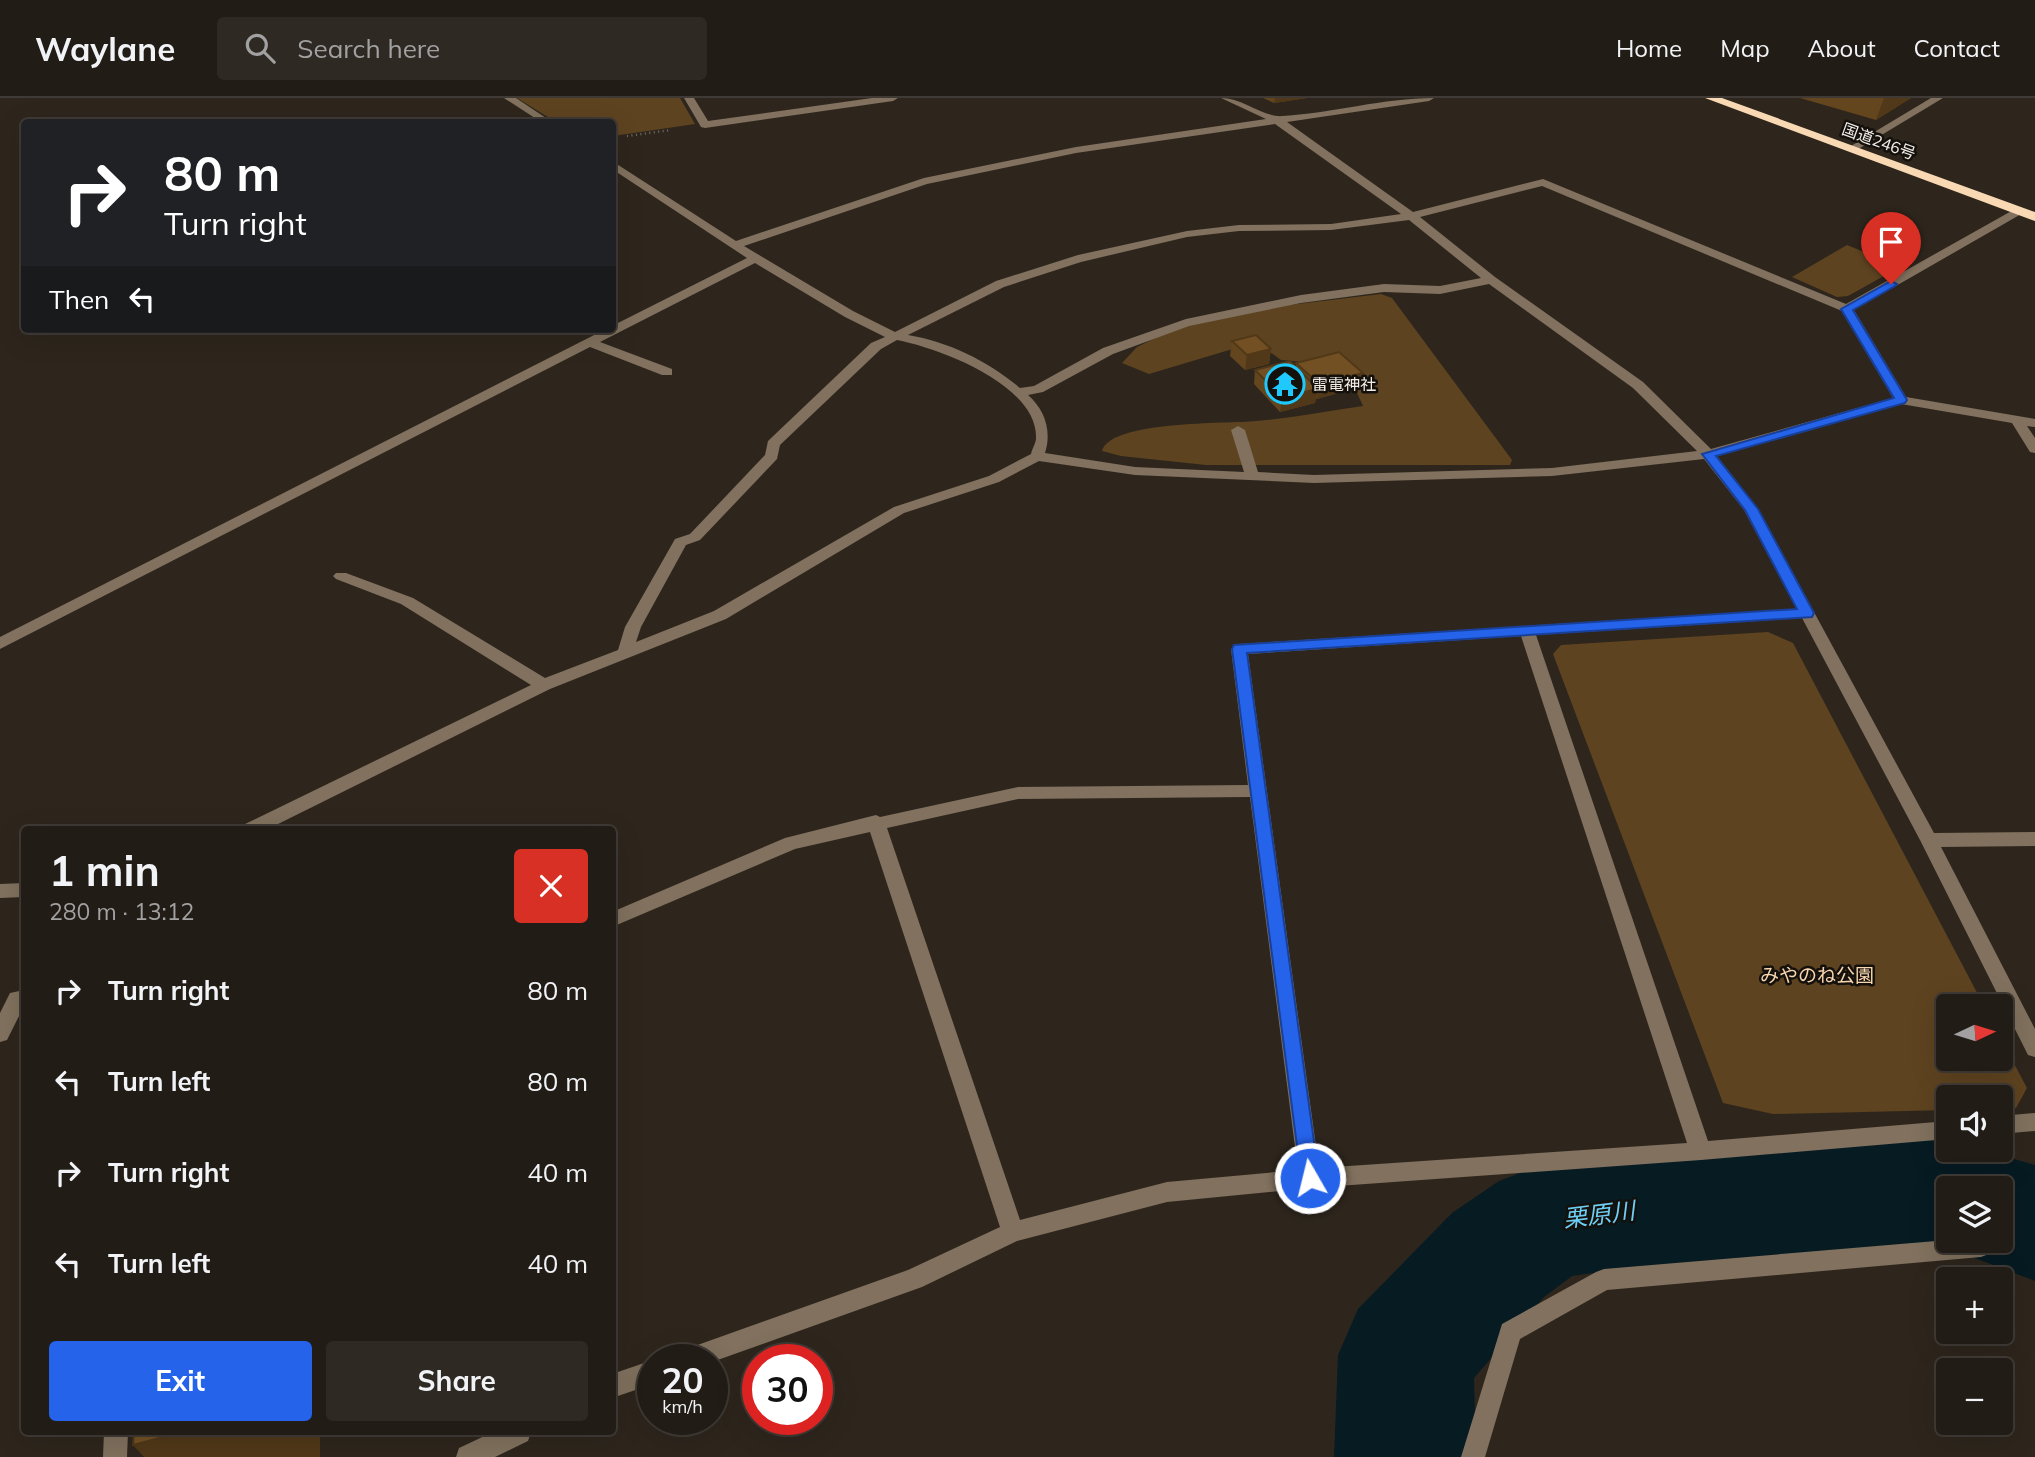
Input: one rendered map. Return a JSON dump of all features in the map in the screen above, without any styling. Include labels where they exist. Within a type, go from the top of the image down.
[{"type":"highway","name":"国道246号","points":[[1711,98],[2035,217]]},
{"type":"street","points":[[509,98],[542,119]]},
{"type":"street","points":[[689,98],[705,125],[893,98]]},
{"type":"street","points":[[1226,98],[1277,120],[1411,216],[1491,280],[1638,385],[1709,454],[1751,509],[1929,840],[2035,1049]]},
{"type":"street","points":[[735,245],[924,181],[1076,150],[1429,98]]},
{"type":"street","points":[[1851,149],[1938,98]]},
{"type":"street","points":[[616,167],[755,258],[849,314],[894,336],[929,342],[992,371],[1034,407],[1043,438],[1037,456]]},
{"type":"street","points":[[625,652],[633,627],[680,542],[695,537],[772,456],[772,444],[876,346],[1000,284],[1090,257],[1187,234],[1239,228],[1331,227],[1411,216],[1543,182],[1847,309],[1901,400]]},
{"type":"street","points":[[1847,309],[2019,211]]},
{"type":"street","points":[[616,331],[755,258]]},
{"type":"street","points":[[1019,393],[1038,389],[1108,351],[1186,323],[1301,299],[1384,288],[1440,290],[1491,280]]},
{"type":"street","points":[[0,643],[612,333]]},
{"type":"street","points":[[591,344],[667,372]]},
{"type":"street","points":[[257,826],[544,685],[720,615],[900,510],[994,479],[1037,456],[1135,471],[1314,479],[1552,472],[1709,454],[1901,400],[2035,423]]},
{"type":"street","points":[[2017,420],[2035,449]]},
{"type":"street","points":[[1238,430],[1252,476]]},
{"type":"street","points":[[341,576],[407,601],[544,685]]},
{"type":"street","points":[[1310,1178],[1240,649],[1807,613]]},
{"type":"street","points":[[1527,631],[1700,1151]]},
{"type":"street","points":[[616,918],[791,843],[876,822],[1018,793],[1257,791]]},
{"type":"street","points":[[876,822],[1013,1232]]},
{"type":"street","points":[[1929,840],[2035,839]]},
{"type":"street","points":[[0,891],[21,890]]},
{"type":"street","points":[[0,1034],[17,999],[21,998]]},
{"type":"street","points":[[2013,1124],[2035,1122]]},
{"type":"street","points":[[728,1345],[915,1279],[1013,1232],[1167,1192],[1310,1178],[1700,1151],[1936,1131]]},
{"type":"street","points":[[1473,1457],[1510,1332],[1604,1280],[1936,1251]]},
{"type":"street","points":[[616,1385],[637,1377]]},
{"type":"street","points":[[116,1435],[116,1457]]},
{"type":"street","points":[[468,1457],[513,1435]]},
{"type":"path","points":[[626,136],[705,125]]},
{"type":"green space","points":[[517,98],[680,98],[695,124],[616,136],[616,119],[551,119]]},
{"type":"green space","points":[[1847,245],[1900,267],[1848,296],[1837,297],[1792,277]]},
{"type":"green space","points":[[1381,294],[1392,298],[1512,460],[1510,465],[1206,465],[1121,456],[1102,451],[1110,441],[1147,429],[1269,420],[1363,406],[1344,365],[1281,360],[1256,342],[1149,374],[1122,363],[1137,347],[1178,327],[1264,308]]},
{"type":"green space","name":"みやのね公園","points":[[1768,632],[1793,643],[1978,994],[1936,994],[1936,1071],[2013,1071],[2013,1062],[2027,1088],[2016,1108],[2013,1108],[2013,1085],[1936,1085],[1936,1110],[1773,1114],[1723,1103],[1553,654],[1561,645]]},
{"type":"building","points":[[1256,335],[1271,349],[1247,355],[1232,341]]},
{"type":"building","points":[[1339,352],[1363,373],[1319,384],[1296,363]]},
{"type":"building","points":[[1290,361],[1318,389],[1282,397],[1255,370]]},
{"type":"building","points":[[134,1435],[171,1435],[133,1445]]},
{"type":"waterway","name":"栗原川","points":[[1405,1457],[1406,1355],[1498,1255],[1544,1222],[1635,1210],[1936,1191]]},
{"type":"waterway","name":"栗原川","points":[[2013,1216],[2035,1223]]},
{"type":"place","name":"雷電神社","points":[[1285,384]]},
{"type":"route","points":[[1310,1178],[1240,649],[1807,613],[1751,509],[1709,454],[1901,400],[1847,309],[1891,284]]}]
